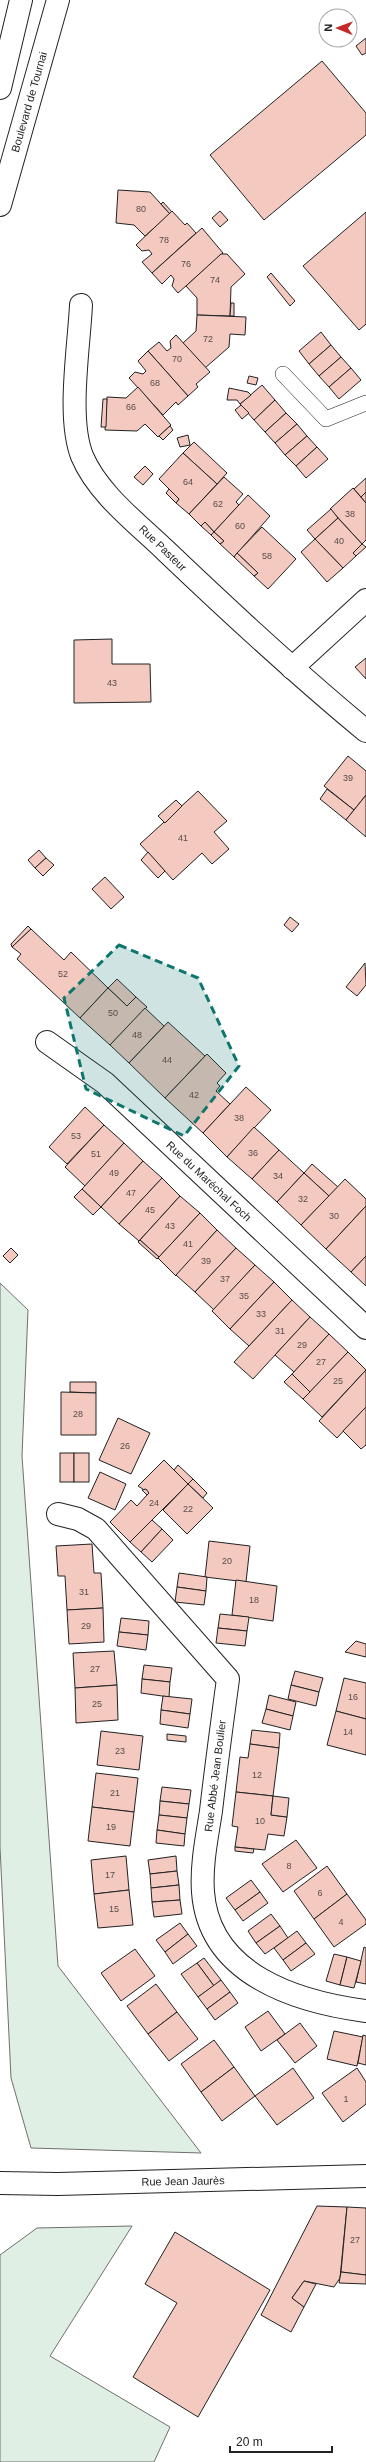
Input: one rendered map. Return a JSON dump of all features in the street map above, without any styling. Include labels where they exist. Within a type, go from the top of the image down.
[{"type":"street","points":[[0,88],[21,0]]},
{"type":"street","name":"Boulevard de Tournai","points":[[0,205],[58,0]]},
{"type":"street","name":"Rue Pasteur","points":[[81,305],[75,408],[79,443],[91,472],[131,517],[260,641],[366,731]]},
{"type":"street","points":[[292,668],[366,600]]},
{"type":"street","name":"Rue du Maréchal Foch","points":[[47,1042],[105,1083],[366,1328]]},
{"type":"street","name":"Rue Abbé Jean Boulier","points":[[58,1514],[78,1519],[96,1529],[228,1679],[203,1872],[205,1910],[211,1928],[223,1947],[238,1964],[259,1980],[283,1992],[314,2002],[366,2011]]},
{"type":"street","name":"Rue Jean Jaurès","points":[[0,2183],[65,2184],[366,2176]]},
{"type":"lane","points":[[283,374],[326,419],[366,403]]},
{"type":"highlighted area","points":[[119,945],[198,978],[239,1066],[184,1136],[86,1089],[64,998]]},
{"type":"green space","points":[[0,1283],[28,1310],[22,1456],[58,1966],[201,2153],[31,2148],[11,2078],[0,1847]]},
{"type":"green space","points":[[132,2226],[50,2356],[170,2427],[154,2462],[0,2462],[0,2255],[37,2228]]},
{"type":"building","points":[[366,38],[366,53],[362,55],[357,48],[358,44]]},
{"type":"building","points":[[322,61],[366,113],[366,135],[264,220],[210,155]]},
{"type":"building","points":[[118,190],[150,192],[170,214],[145,236],[134,225],[116,223]]},
{"type":"building","points":[[163,202],[172,212],[170,214],[161,204]]},
{"type":"building","points":[[172,211],[185,225],[187,223],[196,233],[152,273],[142,262],[152,254],[149,250],[142,251],[136,245]]},
{"type":"building","points":[[220,211],[228,220],[220,227],[212,218]]},
{"type":"building","points":[[366,212],[366,324],[359,330],[303,266]]},
{"type":"building","points":[[202,228],[223,253],[178,293],[172,286],[174,279],[171,275],[162,284],[152,273]]},
{"type":"building","points":[[221,254],[227,254],[245,274],[231,287],[230,316],[197,315],[197,298],[186,286]]},
{"type":"building","points":[[271,273],[295,301],[290,306],[267,277]]},
{"type":"building","points":[[231,303],[234,303],[234,316],[230,316]]},
{"type":"building","points":[[197,315],[246,317],[245,335],[230,334],[229,347],[205,368],[183,343],[196,331]]},
{"type":"building","points":[[321,332],[331,345],[309,364],[299,351]]},
{"type":"building","points":[[176,335],[210,372],[196,384],[198,387],[188,396],[148,351],[159,342],[167,351],[171,348],[170,341]]},
{"type":"building","points":[[331,345],[341,357],[319,376],[309,364]]},
{"type":"building","points":[[148,351],[188,396],[178,405],[176,402],[163,415],[129,378],[135,372],[143,374],[146,371],[138,361]]},
{"type":"building","points":[[341,357],[351,368],[329,387],[319,376]]},
{"type":"building","points":[[351,368],[361,380],[339,399],[329,387]]},
{"type":"building","points":[[249,376],[258,378],[256,385],[247,383]]},
{"type":"building","points":[[262,385],[275,400],[254,420],[240,404]]},
{"type":"building","points":[[138,387],[171,425],[158,437],[145,424],[137,431],[105,430],[107,397],[126,398]]},
{"type":"building","points":[[229,388],[248,392],[251,395],[240,404],[237,400],[227,400]]},
{"type":"building","points":[[103,399],[107,399],[106,427],[101,427]]},
{"type":"building","points":[[275,400],[286,413],[265,432],[254,420]]},
{"type":"building","points":[[241,405],[249,413],[242,419],[235,410]]},
{"type":"building","points":[[286,413],[297,424],[275,443],[265,432]]},
{"type":"building","points":[[297,424],[307,436],[285,455],[275,443]]},
{"type":"building","points":[[170,426],[173,430],[163,440],[159,436]]},
{"type":"building","points":[[188,435],[190,445],[180,447],[177,438]]},
{"type":"building","points":[[307,436],[317,447],[296,466],[285,455]]},
{"type":"building","points":[[194,442],[227,473],[217,484],[183,453]]},
{"type":"building","points":[[317,447],[328,459],[306,478],[296,466]]},
{"type":"building","points":[[183,453],[217,484],[189,514],[176,503],[179,499],[159,479]]},
{"type":"building","points":[[145,466],[153,474],[143,485],[134,477]]},
{"type":"building","points":[[224,477],[243,494],[236,502],[239,505],[214,532],[205,522],[201,526],[189,514]]},
{"type":"building","points":[[366,478],[366,492],[361,497],[354,489]]},
{"type":"building","points":[[353,488],[366,503],[366,540],[362,544],[330,509]]},
{"type":"building","points":[[169,489],[179,499],[176,503],[166,493]]},
{"type":"building","points":[[366,492],[366,503],[361,497]]},
{"type":"building","points":[[248,495],[270,516],[234,557],[220,544],[224,541],[214,532]]},
{"type":"building","points":[[331,509],[338,518],[315,539],[307,530]]},
{"type":"building","points":[[338,518],[362,544],[353,553],[356,556],[343,568],[315,539]]},
{"type":"building","points":[[205,522],[214,532],[211,535],[201,526]]},
{"type":"building","points":[[262,527],[296,559],[268,589],[254,576],[258,573],[237,553]]},
{"type":"building","points":[[214,532],[224,541],[220,544],[211,535]]},
{"type":"building","points":[[315,539],[343,568],[327,582],[301,552]]},
{"type":"building","points":[[362,544],[366,547],[356,556],[353,553]]},
{"type":"building","points":[[237,553],[258,573],[254,576],[234,557]]},
{"type":"building","points":[[112,639],[112,664],[150,664],[151,702],[74,703],[74,640]]},
{"type":"building","points":[[366,658],[366,679],[355,667]]},
{"type":"building","points":[[348,756],[366,771],[366,795],[354,810],[324,786]]},
{"type":"building","points":[[327,789],[354,810],[346,820],[320,799]]},
{"type":"building","points":[[198,791],[227,821],[214,832],[229,849],[212,864],[202,853],[173,880],[140,844]]},
{"type":"building","points":[[366,795],[366,837],[346,820]]},
{"type":"building","points":[[176,800],[182,806],[165,823],[158,816]]},
{"type":"building","points":[[39,850],[46,858],[35,868],[28,860]]},
{"type":"building","points":[[148,852],[165,871],[158,878],[141,860]]},
{"type":"building","points":[[46,858],[54,865],[43,876],[35,868]]},
{"type":"building","points":[[105,877],[124,897],[111,909],[92,889]]},
{"type":"building","points":[[290,917],[299,924],[292,932],[284,925]]},
{"type":"building","points":[[28,926],[31,929],[12,947],[11,944]]},
{"type":"building","points":[[31,929],[64,960],[71,952],[108,988],[80,1018],[17,959],[21,954],[12,947]]},
{"type":"building","points":[[365,963],[366,985],[357,996],[346,987]]},
{"type":"building","points":[[117,979],[136,997],[127,1006],[108,988]]},
{"type":"building","points":[[108,988],[127,1006],[136,997],[147,1007],[110,1045],[80,1018]]},
{"type":"building","points":[[145,1008],[164,1026],[129,1063],[110,1045]]},
{"type":"building","points":[[168,1022],[205,1056],[165,1098],[129,1063]]},
{"type":"building","points":[[207,1054],[226,1073],[217,1083],[220,1086],[216,1091],[230,1104],[203,1133],[165,1098]]},
{"type":"building","points":[[246,1087],[271,1110],[227,1157],[203,1133]]},
{"type":"building","points":[[85,1107],[104,1125],[67,1164],[49,1147]]},
{"type":"building","points":[[104,1125],[124,1143],[85,1186],[65,1167]]},
{"type":"building","points":[[254,1127],[279,1150],[252,1179],[227,1157]]},
{"type":"building","points":[[124,1143],[143,1161],[101,1207],[82,1189]]},
{"type":"building","points":[[279,1150],[304,1173],[277,1202],[252,1179]]},
{"type":"building","points":[[143,1161],[162,1178],[119,1224],[101,1207]]},
{"type":"building","points":[[312,1164],[338,1187],[329,1196],[304,1173]]},
{"type":"building","points":[[304,1173],[329,1196],[301,1225],[277,1202]]},
{"type":"building","points":[[162,1178],[180,1196],[139,1241],[119,1224]]},
{"type":"building","points":[[345,1179],[366,1199],[366,1206],[326,1249],[301,1225]]},
{"type":"building","points":[[82,1189],[101,1207],[93,1215],[74,1197]]},
{"type":"building","points":[[180,1196],[200,1213],[159,1257],[140,1240]]},
{"type":"building","points":[[366,1206],[366,1256],[351,1272],[326,1249]]},
{"type":"building","points":[[200,1213],[217,1230],[176,1276],[158,1258]]},
{"type":"building","points":[[217,1230],[236,1248],[195,1292],[176,1275]]},
{"type":"building","points":[[140,1240],[159,1257],[157,1259],[138,1242]]},
{"type":"building","points":[[11,1248],[18,1255],[10,1263],[3,1256]]},
{"type":"building","points":[[236,1248],[255,1265],[214,1310],[195,1292]]},
{"type":"building","points":[[366,1256],[366,1286],[351,1272]]},
{"type":"building","points":[[255,1265],[274,1282],[230,1329],[212,1311]]},
{"type":"building","points":[[274,1282],[292,1300],[249,1346],[230,1329]]},
{"type":"building","points":[[292,1300],[310,1317],[253,1379],[234,1362]]},
{"type":"building","points":[[310,1317],[329,1334],[294,1372],[275,1355]]},
{"type":"building","points":[[329,1334],[348,1352],[310,1392],[292,1374]]},
{"type":"building","points":[[348,1352],[366,1370],[322,1417],[303,1399]]},
{"type":"building","points":[[366,1370],[366,1407],[337,1438],[319,1421]]},
{"type":"building","points":[[292,1374],[310,1392],[303,1399],[284,1382]]},
{"type":"building","points":[[70,1382],[96,1382],[96,1393],[70,1392]]},
{"type":"building","points":[[61,1392],[96,1393],[96,1435],[61,1435]]},
{"type":"building","points":[[366,1407],[366,1445],[361,1449],[343,1431]]},
{"type":"building","points":[[118,1418],[150,1433],[131,1474],[99,1460]]},
{"type":"building","points":[[60,1453],[74,1453],[74,1482],[60,1482]]},
{"type":"building","points":[[74,1453],[89,1453],[89,1482],[74,1482]]},
{"type":"building","points":[[164,1460],[188,1484],[130,1542],[110,1522],[131,1500],[137,1506],[149,1493],[138,1486]]},
{"type":"building","points":[[178,1465],[193,1479],[188,1484],[174,1470]]},
{"type":"building","points":[[100,1472],[126,1484],[115,1510],[88,1498]]},
{"type":"building","points":[[193,1479],[207,1493],[203,1498],[188,1484]]},
{"type":"building","points":[[188,1484],[213,1508],[187,1534],[163,1510]]},
{"type":"building","points":[[146,1489],[149,1493],[147,1495],[142,1490]]},
{"type":"building","points":[[152,1520],[162,1529],[141,1552],[130,1542]]},
{"type":"building","points":[[162,1529],[173,1540],[152,1562],[141,1552]]},
{"type":"building","points":[[209,1541],[250,1546],[246,1582],[205,1577]]},
{"type":"building","points":[[92,1544],[94,1573],[101,1573],[103,1608],[67,1610],[65,1576],[58,1576],[56,1546]]},
{"type":"building","points":[[179,1573],[207,1577],[206,1591],[177,1587]]},
{"type":"building","points":[[236,1580],[277,1586],[273,1621],[232,1615]]},
{"type":"building","points":[[177,1587],[206,1591],[204,1605],[175,1602]]},
{"type":"building","points":[[103,1608],[104,1642],[69,1644],[67,1610]]},
{"type":"building","points":[[220,1614],[249,1617],[247,1631],[218,1628]]},
{"type":"building","points":[[121,1618],[149,1621],[148,1635],[119,1632]]},
{"type":"building","points":[[218,1628],[247,1631],[245,1646],[216,1643]]},
{"type":"building","points":[[119,1632],[148,1635],[146,1650],[117,1646]]},
{"type":"building","points":[[356,1641],[366,1644],[366,1657],[345,1652]]},
{"type":"building","points":[[114,1651],[117,1685],[75,1688],[73,1653]]},
{"type":"building","points":[[144,1665],[172,1668],[170,1682],[142,1679]]},
{"type":"building","points":[[295,1671],[323,1678],[319,1692],[291,1685]]},
{"type":"building","points":[[344,1678],[366,1683],[366,1719],[336,1711]]},
{"type":"building","points":[[142,1679],[170,1682],[169,1697],[141,1693]]},
{"type":"building","points":[[117,1685],[118,1720],[76,1723],[75,1688]]},
{"type":"building","points":[[291,1685],[319,1692],[316,1706],[288,1699]]},
{"type":"building","points":[[269,1695],[296,1702],[293,1716],[266,1709]]},
{"type":"building","points":[[163,1696],[192,1699],[190,1714],[161,1710]]},
{"type":"building","points":[[266,1709],[293,1716],[290,1730],[262,1723]]},
{"type":"building","points":[[161,1710],[190,1714],[188,1728],[160,1724]]},
{"type":"building","points":[[336,1711],[366,1719],[366,1755],[327,1745]]},
{"type":"building","points":[[252,1730],[280,1733],[279,1748],[250,1744]]},
{"type":"building","points":[[101,1731],[143,1736],[139,1770],[97,1765]]},
{"type":"building","points":[[167,1734],[186,1736],[186,1742],[167,1740]]},
{"type":"building","points":[[250,1744],[279,1748],[273,1796],[236,1792],[240,1757],[248,1758]]},
{"type":"building","points":[[96,1773],[138,1778],[134,1812],[92,1807]]},
{"type":"building","points":[[162,1787],[191,1790],[189,1804],[160,1801]]},
{"type":"building","points":[[236,1792],[273,1796],[271,1815],[287,1817],[284,1836],[268,1834],[265,1850],[235,1847],[238,1827],[232,1826]]},
{"type":"building","points":[[273,1796],[289,1798],[287,1817],[271,1815]]},
{"type":"building","points":[[160,1801],[189,1804],[187,1818],[159,1815]]},
{"type":"building","points":[[92,1807],[134,1812],[130,1846],[88,1841]]},
{"type":"building","points":[[159,1815],[187,1818],[185,1834],[157,1830]]},
{"type":"building","points":[[157,1830],[185,1834],[184,1846],[156,1843]]},
{"type":"building","points":[[296,1840],[317,1868],[283,1892],[262,1864]]},
{"type":"building","points":[[235,1847],[254,1849],[253,1853],[235,1851]]},
{"type":"building","points":[[126,1856],[129,1890],[94,1894],[91,1860]]},
{"type":"building","points":[[176,1856],[177,1871],[150,1874],[148,1860]]},
{"type":"building","points":[[327,1866],[347,1894],[314,1919],[294,1891]]},
{"type":"building","points":[[177,1871],[179,1885],[151,1888],[150,1874]]},
{"type":"building","points":[[251,1880],[260,1892],[235,1910],[226,1898]]},
{"type":"building","points":[[179,1885],[180,1900],[152,1902],[151,1888]]},
{"type":"building","points":[[129,1890],[133,1925],[98,1928],[94,1894]]},
{"type":"building","points":[[260,1892],[268,1903],[243,1921],[235,1910]]},
{"type":"building","points":[[347,1894],[366,1920],[366,1924],[334,1947],[314,1919]]},
{"type":"building","points":[[180,1900],[182,1914],[154,1917],[152,1902]]},
{"type":"building","points":[[271,1914],[280,1926],[256,1943],[248,1931]]},
{"type":"building","points":[[180,1923],[188,1934],[165,1952],[156,1940]]},
{"type":"building","points":[[280,1926],[288,1938],[265,1954],[256,1943]]},
{"type":"building","points":[[297,1931],[306,1943],[283,1960],[274,1948]]},
{"type":"building","points":[[188,1934],[197,1946],[173,1964],[165,1952]]},
{"type":"building","points":[[306,1943],[315,1954],[291,1971],[283,1960]]},
{"type":"building","points":[[364,1947],[366,1948],[366,1984],[356,1982]]},
{"type":"building","points":[[135,1949],[155,1976],[121,2001],[101,1973]]},
{"type":"building","points":[[334,1954],[347,1957],[340,1985],[326,1981]]},
{"type":"building","points":[[347,1957],[361,1961],[354,1988],[340,1985]]},
{"type":"building","points":[[204,1958],[221,1980],[214,1986],[197,1963]]},
{"type":"building","points":[[197,1963],[214,1986],[198,1997],[181,1974]]},
{"type":"building","points":[[221,1980],[230,1992],[207,2009],[198,1997]]},
{"type":"building","points":[[156,1984],[177,2012],[148,2034],[127,2006]]},
{"type":"building","points":[[230,1992],[238,2003],[215,2020],[207,2009]]},
{"type":"building","points":[[268,2011],[285,2034],[261,2051],[245,2027]]},
{"type":"building","points":[[177,2012],[198,2039],[169,2061],[148,2034]]},
{"type":"building","points":[[300,2023],[317,2046],[295,2063],[277,2040]]},
{"type":"building","points":[[334,2031],[363,2037],[357,2066],[327,2059]]},
{"type":"building","points":[[363,2035],[366,2036],[366,2065],[358,2063]]},
{"type":"building","points":[[214,2040],[234,2067],[201,2092],[181,2064]]},
{"type":"building","points":[[234,2067],[255,2096],[222,2121],[201,2092]]},
{"type":"building","points":[[293,2068],[314,2098],[277,2125],[255,2096]]},
{"type":"building","points":[[357,2068],[366,2082],[366,2104],[343,2122],[322,2093]]},
{"type":"building","points":[[317,2206],[347,2207],[340,2278],[334,2287],[304,2281],[292,2298],[304,2307],[291,2332],[261,2315]]},
{"type":"building","points":[[347,2207],[366,2208],[366,2275],[341,2272]]},
{"type":"building","points":[[175,2232],[270,2290],[198,2417],[133,2377],[177,2303],[145,2284]]},
{"type":"building","points":[[341,2272],[366,2275],[366,2284],[339,2283]]},
{"type":"building","points":[[304,2281],[316,2284],[304,2307],[292,2298]]}]
